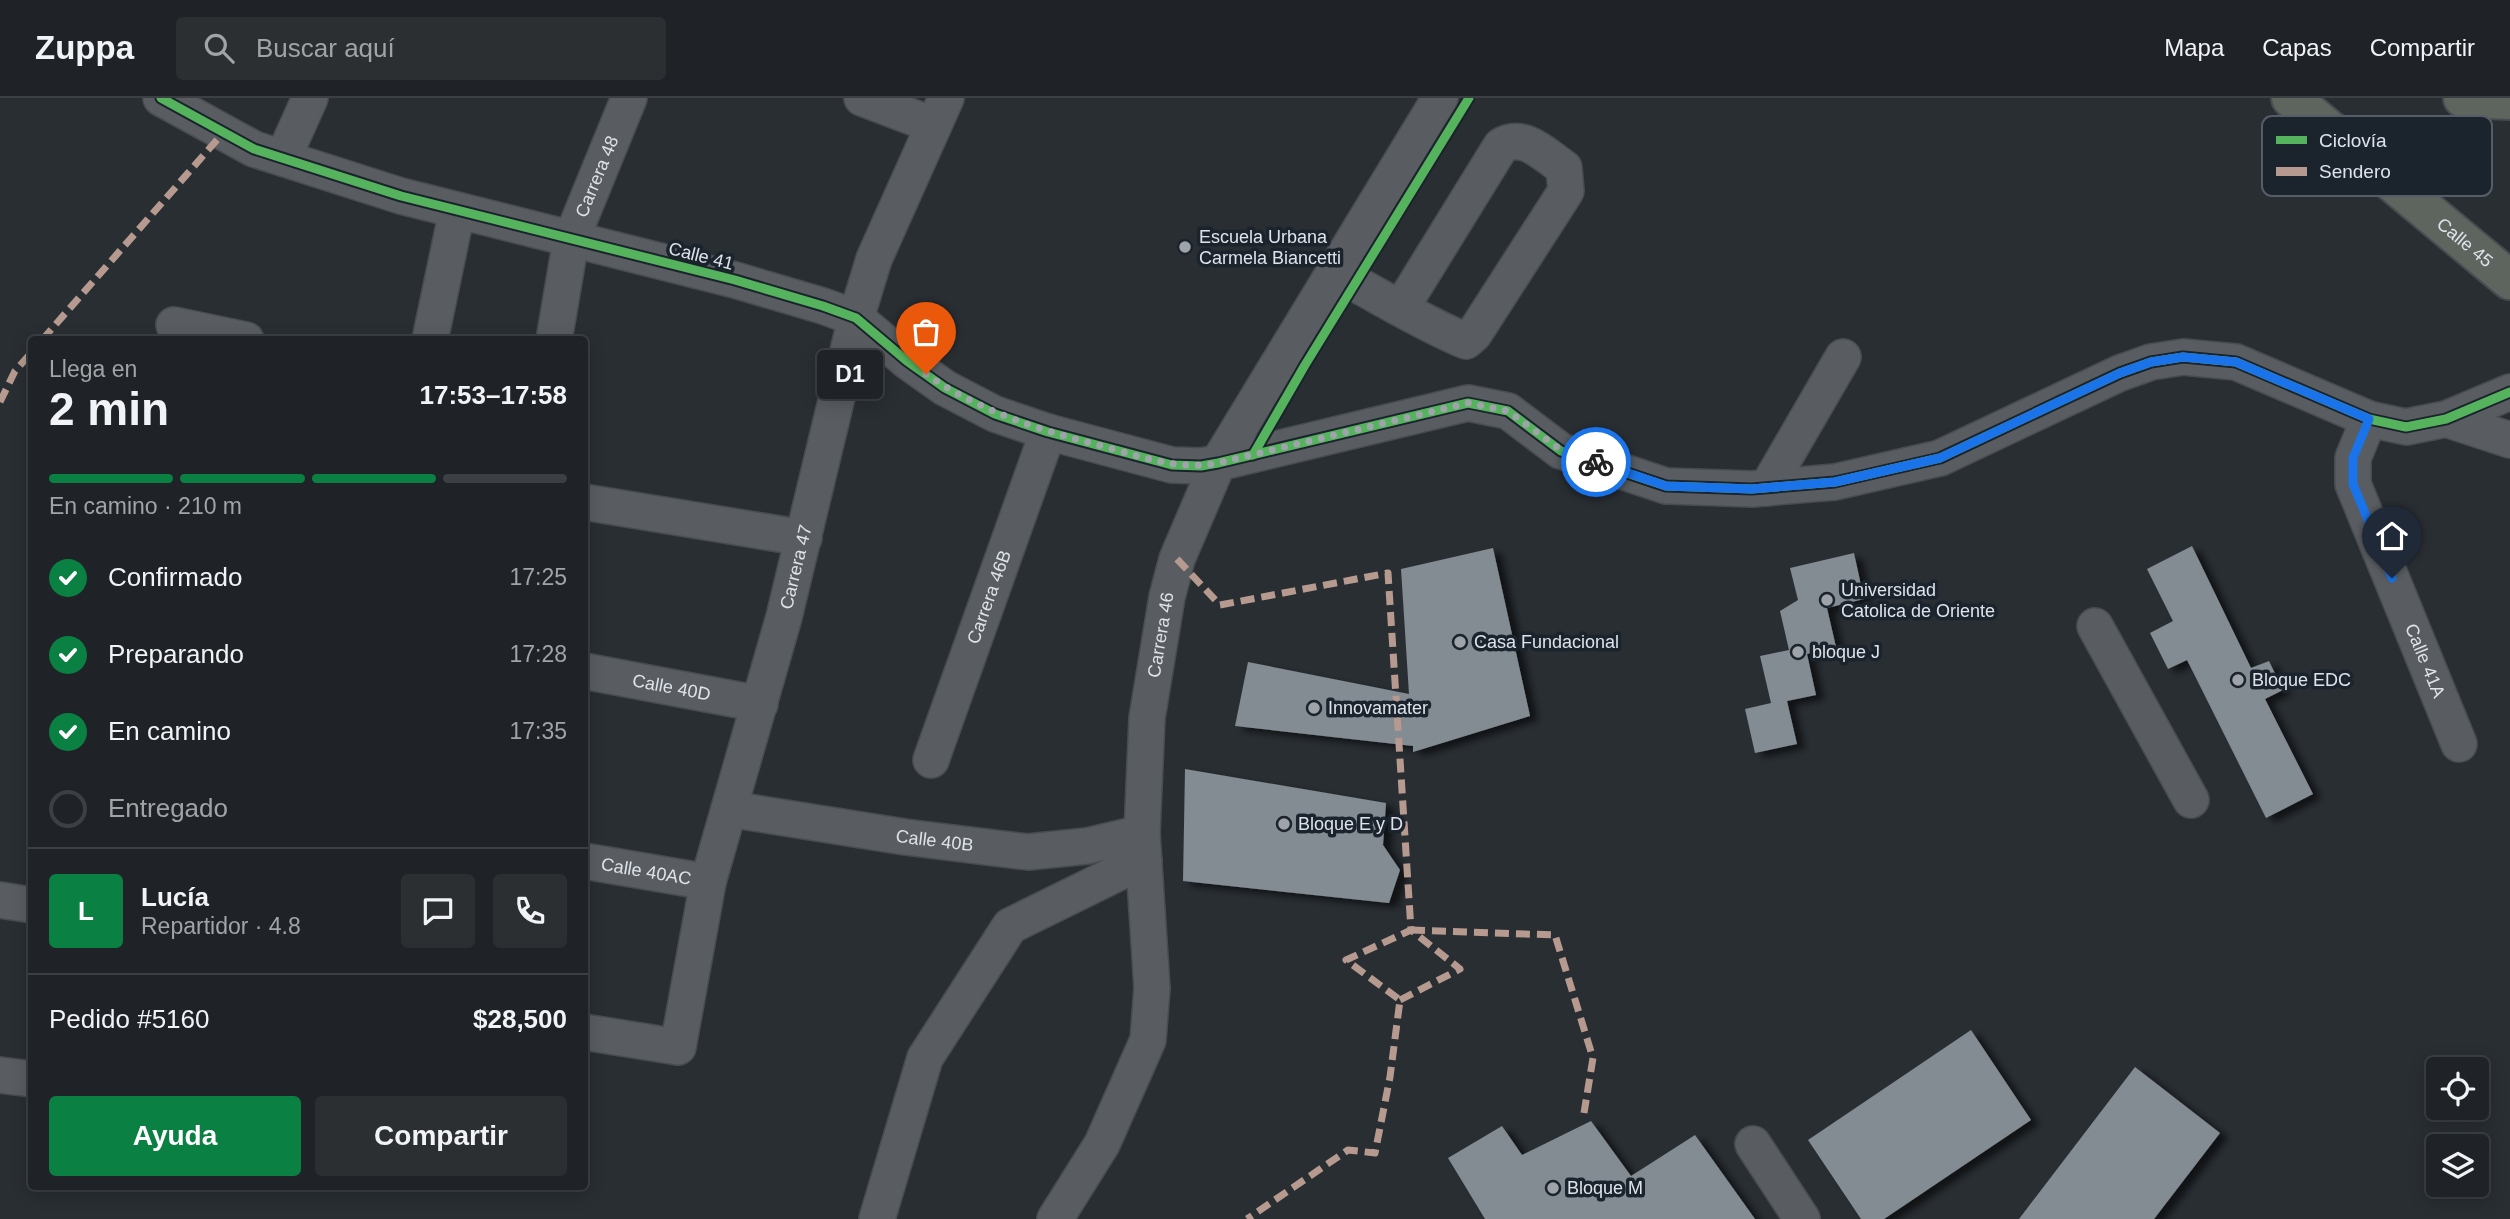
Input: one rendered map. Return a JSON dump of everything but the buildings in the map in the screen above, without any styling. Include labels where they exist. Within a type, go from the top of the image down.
[{"type":"main road","name":"Calle 45","points":[[2291,98],[2313,116]]},
{"type":"main road","points":[[2463,98],[2510,100]]},
{"type":"main road","name":"Calle 45","points":[[2409,196],[2510,280]]},
{"type":"street","name":"Calle 41","points":[[161,98],[254,149],[457,211],[823,306],[856,318],[906,361],[945,388],[995,414],[1048,432],[1172,465],[1201,466],[1218,463],[1468,403],[1508,411],[1561,450],[1666,486],[1767,488],[1835,482],[1940,458],[2120,373],[2151,362],[2183,357],[2236,362],[2369,419],[2406,427],[2446,419],[2510,392]]},
{"type":"street","points":[[283,158],[310,98]]},
{"type":"street","name":"Carrera 48","points":[[555,336],[571,240],[629,98]]},
{"type":"street","points":[[862,98],[940,111]]},
{"type":"street","name":"Carrera 46","points":[[1055,1219],[1102,1144],[1148,1040],[1152,988],[1143,847],[1147,718],[1167,597],[1177,559],[1218,463],[1440,98]]},
{"type":"street","name":"Carrera 47","points":[[588,1033],[678,1047],[708,883],[760,705],[804,538],[856,318],[874,259],[940,111]]},
{"type":"street","points":[[1335,272],[1401,308],[1466,341],[1474,334],[1566,191],[1564,168],[1523,141],[1511,140],[1501,146],[1401,308]]},
{"type":"street","points":[[431,336],[457,211]]},
{"type":"street","points":[[174,325],[227,336]]},
{"type":"street","points":[[1767,488],[1843,356]]},
{"type":"street","name":"Calle 41A","points":[[2369,419],[2353,458],[2353,484],[2459,744]]},
{"type":"street","points":[[2446,419],[2510,440]]},
{"type":"street","name":"Carrera 46B","points":[[931,760],[1048,432]]},
{"type":"street","points":[[588,503],[804,538]]},
{"type":"street","points":[[2095,626],[2191,800]]},
{"type":"street","name":"Calle 40D","points":[[588,672],[760,705]]},
{"type":"street","name":"Calle 40B","points":[[729,808],[905,837],[1028,852],[1087,846],[1143,847]]},
{"type":"street","points":[[877,1219],[925,1058],[1010,926],[1143,847]]},
{"type":"street","name":"Calle 40AC","points":[[588,862],[708,883]]},
{"type":"street","points":[[0,900],[28,904]]},
{"type":"street","points":[[0,1076],[28,1079]]},
{"type":"street","points":[[1753,1144],[1802,1219]]},
{"type":"marked path","points":[[45,336],[223,133]]},
{"type":"marked path","points":[[0,402],[15,371],[28,356]]},
{"type":"marked path","points":[[1177,559],[1220,605],[1388,573],[1411,930],[1346,960],[1400,1000],[1390,1077],[1375,1153],[1348,1150],[1247,1219]]},
{"type":"marked path","points":[[1411,930],[1555,935],[1593,1058],[1584,1113]]},
{"type":"marked path","points":[[1400,1000],[1460,969],[1411,930]]},
{"type":"cycle path","points":[[161,98],[254,149],[401,196],[735,280],[823,306],[856,318],[907,361],[945,388],[995,414],[1048,432],[1172,465],[1201,466],[1218,463],[1468,403],[1508,411],[1561,451],[1666,486],[1752,489],[1835,482],[1940,458],[2120,373],[2151,362],[2183,357],[2236,362],[2369,419],[2406,427],[2446,419],[2510,392]]},
{"type":"cycle path","points":[[1253,455],[1469,98]]},
{"type":"way so far","points":[[926,374],[945,388],[995,414],[1048,432],[1172,465],[1201,466],[1218,463],[1468,403],[1508,411],[1561,450],[1596,462]]},
{"type":"place","name":"Escuela Urbana Carmela Biancetti","points":[[1185,247]]},
{"type":"place","name":"D1","points":[[926,374]]},
{"type":"place","name":"Universidad Catolica de Oriente","points":[[1827,600]]},
{"type":"place","name":"Casa Fundacional","points":[[1460,642]]},
{"type":"place","name":"bloque J","points":[[1798,652]]},
{"type":"place","name":"Bloque EDC","points":[[2238,680]]},
{"type":"place","name":"Innovamater","points":[[1314,708]]},
{"type":"place","name":"Bloque E y D","points":[[1284,824]]},
{"type":"place","name":"Bloque M","points":[[1553,1188]]},
{"type":"route","points":[[1596,462],[1666,486],[1752,489],[1835,482],[1940,458],[2120,373],[2151,362],[2183,357],[2236,362],[2369,419],[2353,458],[2353,484],[2392,578]]}]
